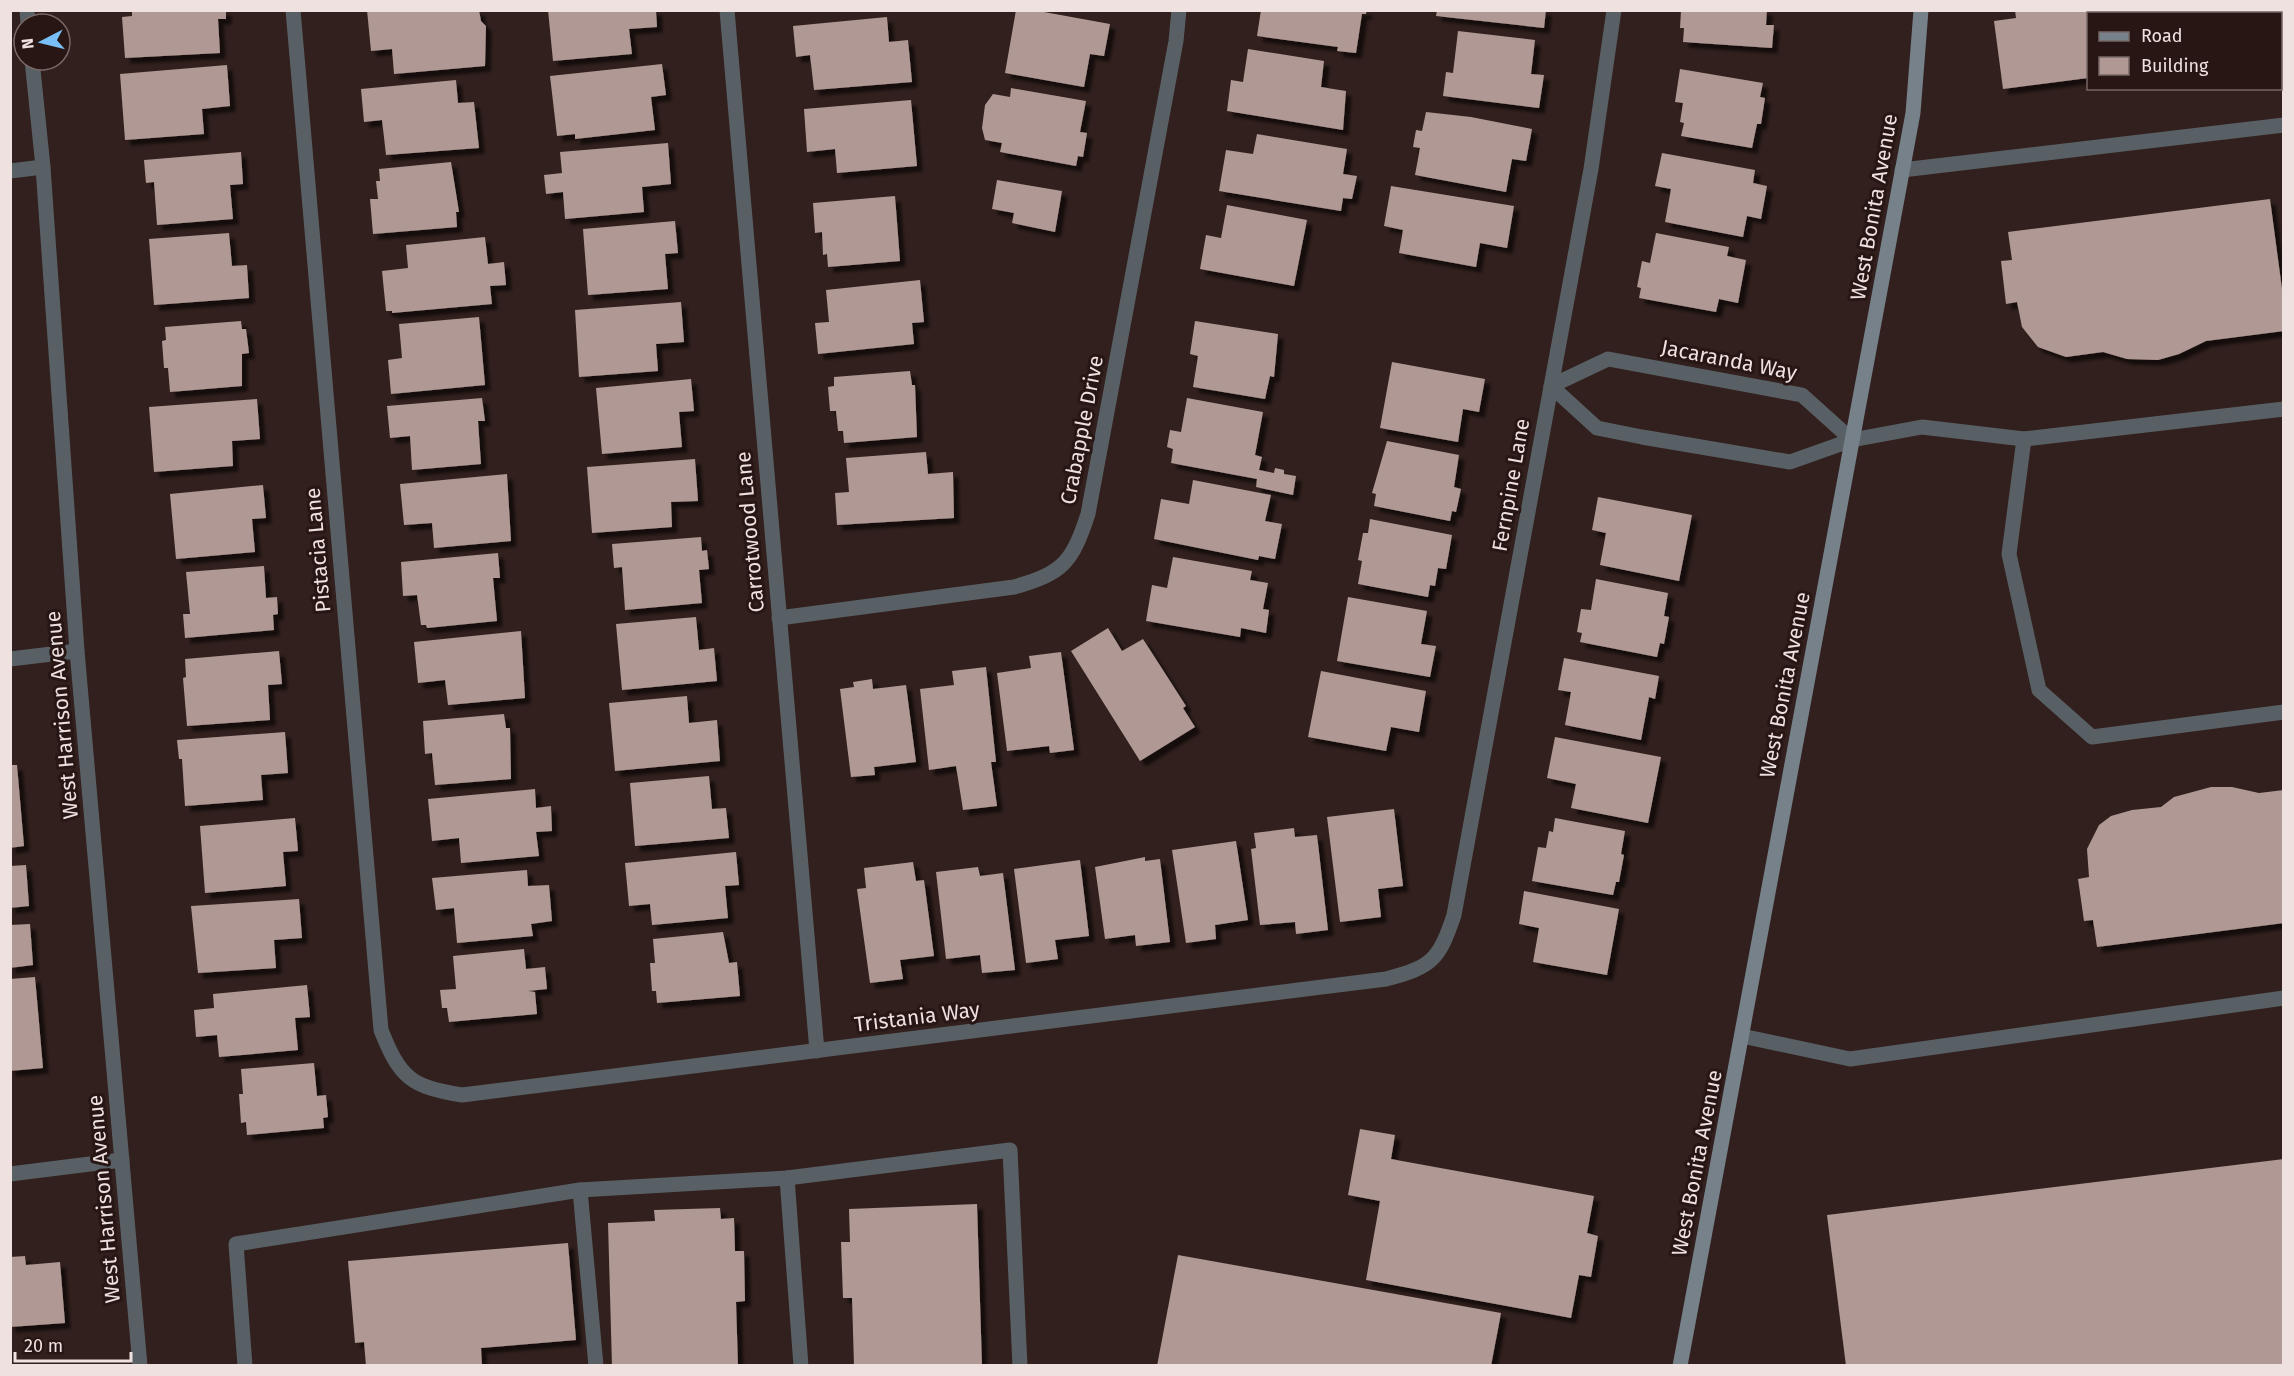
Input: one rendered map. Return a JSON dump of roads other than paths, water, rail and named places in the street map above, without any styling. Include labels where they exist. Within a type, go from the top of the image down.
[{"type":"main road","name":"West Bonita Avenue","points":[[1680,1365],[1913,113],[1921,10]]},
{"type":"street","name":"Pistacia Lane","points":[[293,10],[381,1030],[391,1056],[407,1078]]},
{"type":"street","name":"Carrotwood Lane","points":[[727,10],[817,1050]]},
{"type":"street","name":"Crabapple Drive","points":[[779,618],[1014,587],[1044,579],[1062,566],[1077,548],[1088,514],[1176,41],[1179,10]]},
{"type":"street","name":"Fernpine Lane","points":[[1432,962],[1445,941],[1454,915],[1591,169],[1614,10]]},
{"type":"street","name":"West Harrison Avenue","points":[[33,72],[77,651],[140,1365]]},
{"type":"street","points":[[1902,170],[2283,125]]},
{"type":"street","points":[[10,171],[42,167]]},
{"type":"street","name":"Jacaranda Way","points":[[1551,386],[1608,359],[1802,395],[1852,440]]},
{"type":"street","points":[[1551,386],[1597,428],[1790,462],[1852,440],[1922,427],[2024,439],[2283,409]]},
{"type":"street","points":[[2024,439],[2009,554],[2039,690],[2092,737],[2283,712]]},
{"type":"street","points":[[10,659],[77,651]]},
{"type":"street","name":"Tristania Way","points":[[407,1078],[433,1091],[462,1095],[1386,979],[1411,973],[1432,962]]},
{"type":"street","points":[[1742,1036],[1850,1059],[2283,998]]},
{"type":"street","points":[[245,1365],[236,1244],[580,1190],[787,1178],[1010,1150],[1020,1365]]},
{"type":"street","points":[[10,1174],[122,1160]]},
{"type":"street","points":[[787,1178],[801,1365]]},
{"type":"street","points":[[580,1190],[596,1365]]}]
